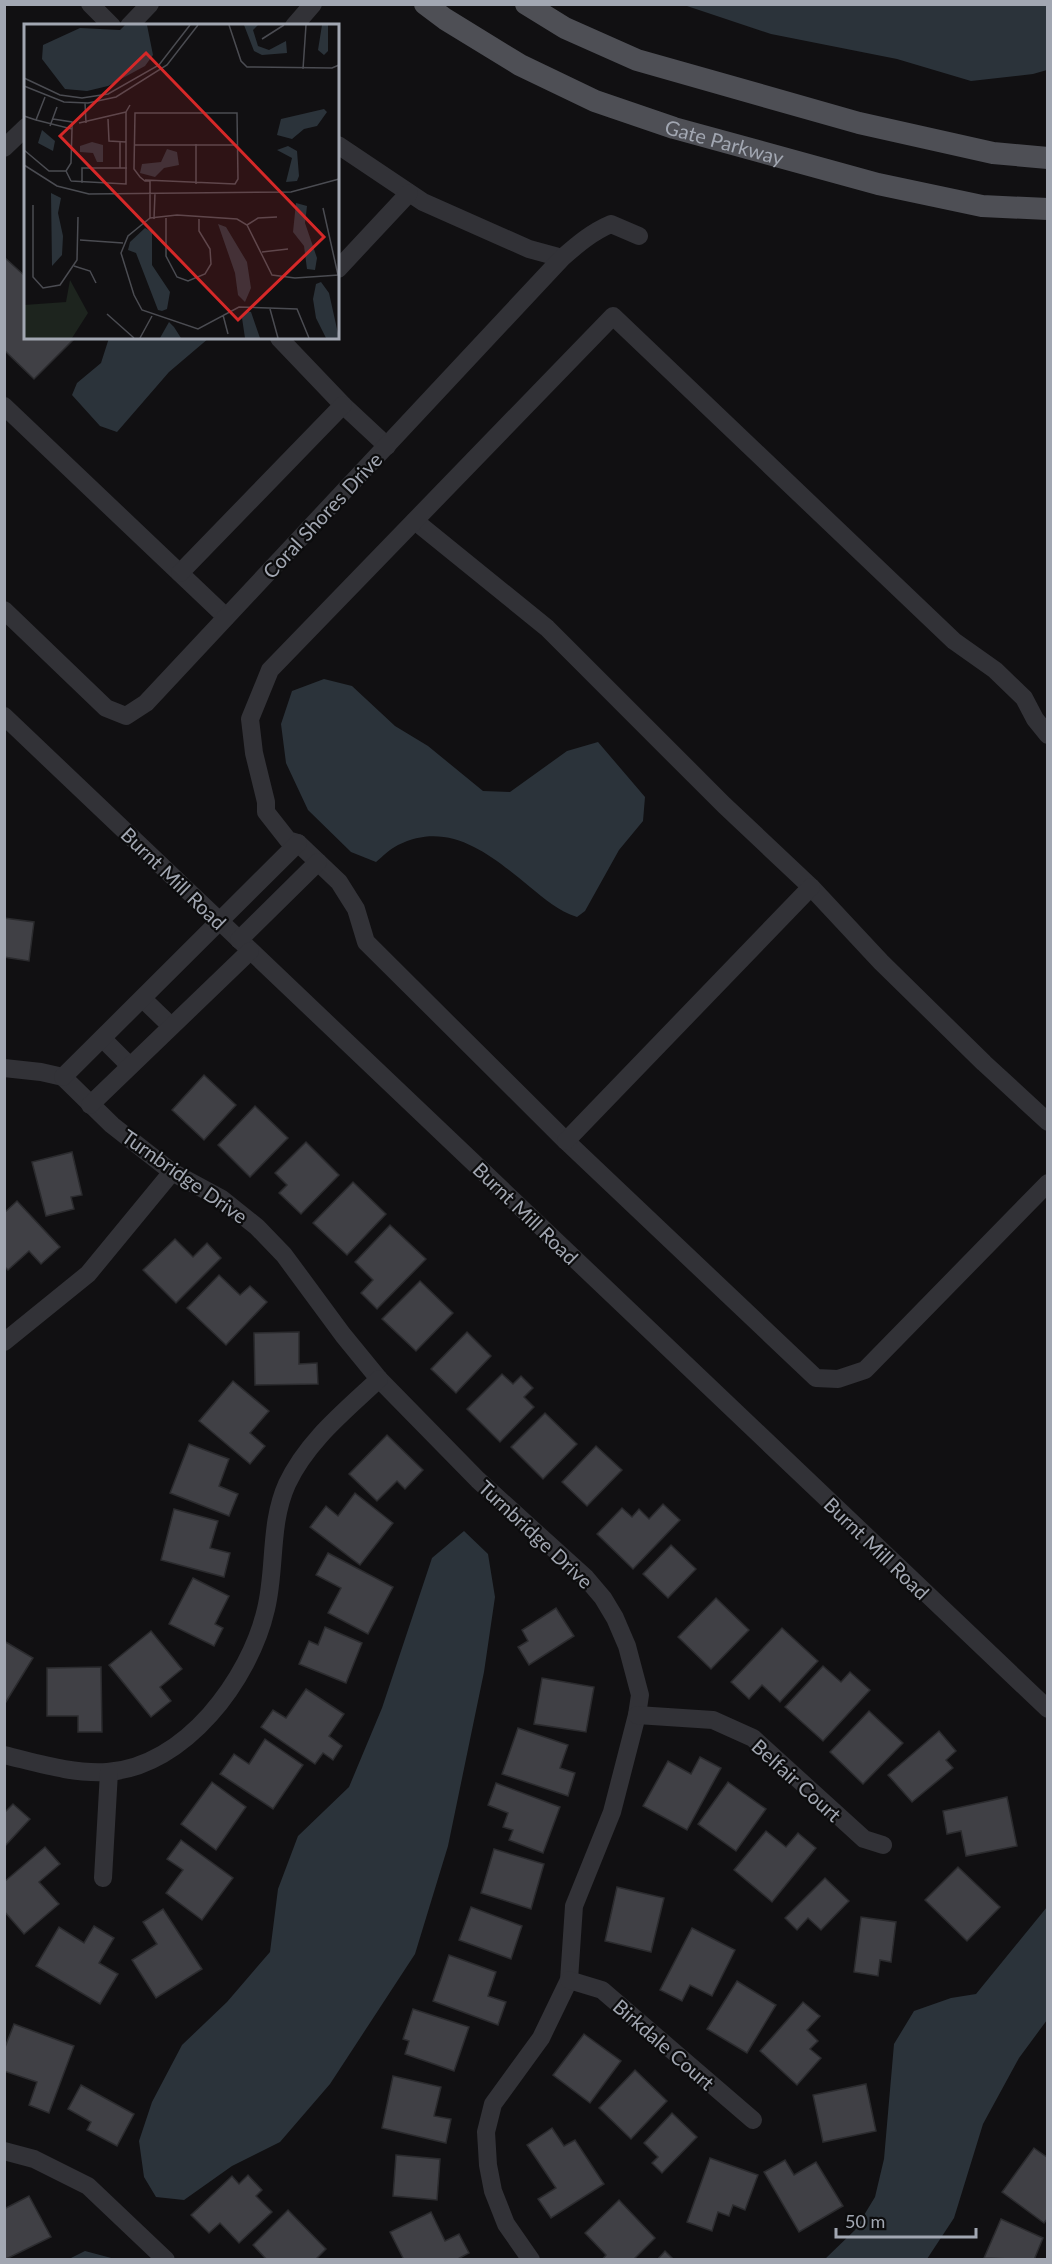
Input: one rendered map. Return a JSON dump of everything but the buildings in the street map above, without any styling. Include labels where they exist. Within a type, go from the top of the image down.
[{"type":"main road","name":"Gate Parkway","points":[[425,4],[445,19],[520,65],[595,101],[674,128],[878,184],[982,206],[1047,209]]},
{"type":"main road","points":[[526,4],[565,28],[637,60],[859,123],[993,153],[1047,158]]},
{"type":"street","points":[[90,4],[110,24]]},
{"type":"street","points":[[131,24],[150,4]]},
{"type":"street","points":[[296,24],[314,4]]},
{"type":"street","points":[[4,148],[24,129]]},
{"type":"street","points":[[339,146],[423,202],[529,249],[562,258]]},
{"type":"street","points":[[339,268],[409,193]]},
{"type":"street","name":"Coral Shores Drive","points":[[4,610],[106,708],[126,716],[146,703],[562,258],[582,241],[611,224],[639,236]]},
{"type":"street","points":[[1047,735],[1024,698],[995,670],[954,641],[613,316],[270,670],[250,719],[254,753],[266,802],[266,812],[288,840],[298,843],[339,882],[356,909],[366,942],[566,1141],[816,1378],[838,1378],[865,1370],[1047,1183]]},
{"type":"street","points":[[280,339],[343,405],[387,446]]},
{"type":"street","points":[[4,405],[226,617]]},
{"type":"street","points":[[180,573],[343,405]]},
{"type":"street","points":[[415,521],[547,628],[724,805],[811,887],[984,1064],[1047,1122]]},
{"type":"street","name":"Burnt Mill Road","points":[[4,716],[1047,1709]]},
{"type":"street","points":[[4,1068],[63,1077],[298,843]]},
{"type":"street","points":[[90,1105],[171,1026],[318,862]]},
{"type":"street","points":[[566,1141],[811,887]]},
{"type":"street","points":[[143,999],[171,1026]]},
{"type":"street","points":[[103,1039],[130,1066]]},
{"type":"street","name":"Turnbridge Drive","points":[[63,1077],[112,1125],[172,1172],[222,1198],[257,1227],[284,1255],[343,1335],[379,1379],[478,1480],[586,1578],[603,1598],[627,1646],[640,1695],[637,1715],[612,1812],[574,1906],[569,1980],[541,2038],[493,2104],[486,2132],[488,2165],[493,2191],[506,2224],[531,2259]]},
{"type":"street","points":[[4,1342],[88,1274],[172,1172]]},
{"type":"street","points":[[4,1755],[77,1772],[109,1772],[134,1767],[158,1757],[203,1722],[225,1697],[243,1670],[257,1641],[271,1582],[278,1508],[286,1486],[299,1461],[317,1437],[379,1379]]},
{"type":"street","name":"Belfair Court","points":[[637,1715],[713,1720],[753,1738],[864,1839],[883,1845]]},
{"type":"street","points":[[103,1878],[109,1772]]},
{"type":"street","name":"Birkdale Court","points":[[569,1980],[602,1990],[753,2120]]},
{"type":"street","points":[[4,2151],[34,2159],[88,2186],[166,2259]]},
{"type":"shaded area","points":[[684,5],[1047,5],[1047,70],[1033,74],[971,81],[897,59],[771,34]]},
{"type":"shaded area","points":[[109,339],[208,339],[169,372],[117,432],[100,426],[72,395],[77,383],[101,363]]},
{"type":"shaded area","points":[[324,679],[352,686],[395,726],[428,746],[483,791],[510,792],[567,751],[598,742],[645,797],[643,821],[619,850],[585,911],[577,917],[564,911],[485,853],[453,839],[435,836],[417,838],[395,847],[376,862],[351,852],[308,810],[286,763],[281,724],[292,691]]},
{"type":"shaded area","points":[[464,1531],[488,1554],[495,1597],[484,1672],[448,1846],[415,1954],[330,2084],[280,2142],[232,2166],[184,2200],[156,2197],[144,2177],[139,2141],[152,2102],[182,2045],[227,2002],[270,1952],[278,1889],[298,1836],[349,1787],[382,1708],[432,1558]]},
{"type":"shaded area","points":[[1047,1907],[1047,2020],[1019,2058],[983,2124],[954,2218],[927,2259],[825,2259],[855,2230],[875,2197],[884,2159],[894,2044],[914,2011],[951,1998],[976,1994]]},
{"type":"shaded area","points":[[85,2251],[115,2259],[69,2259]]}]
